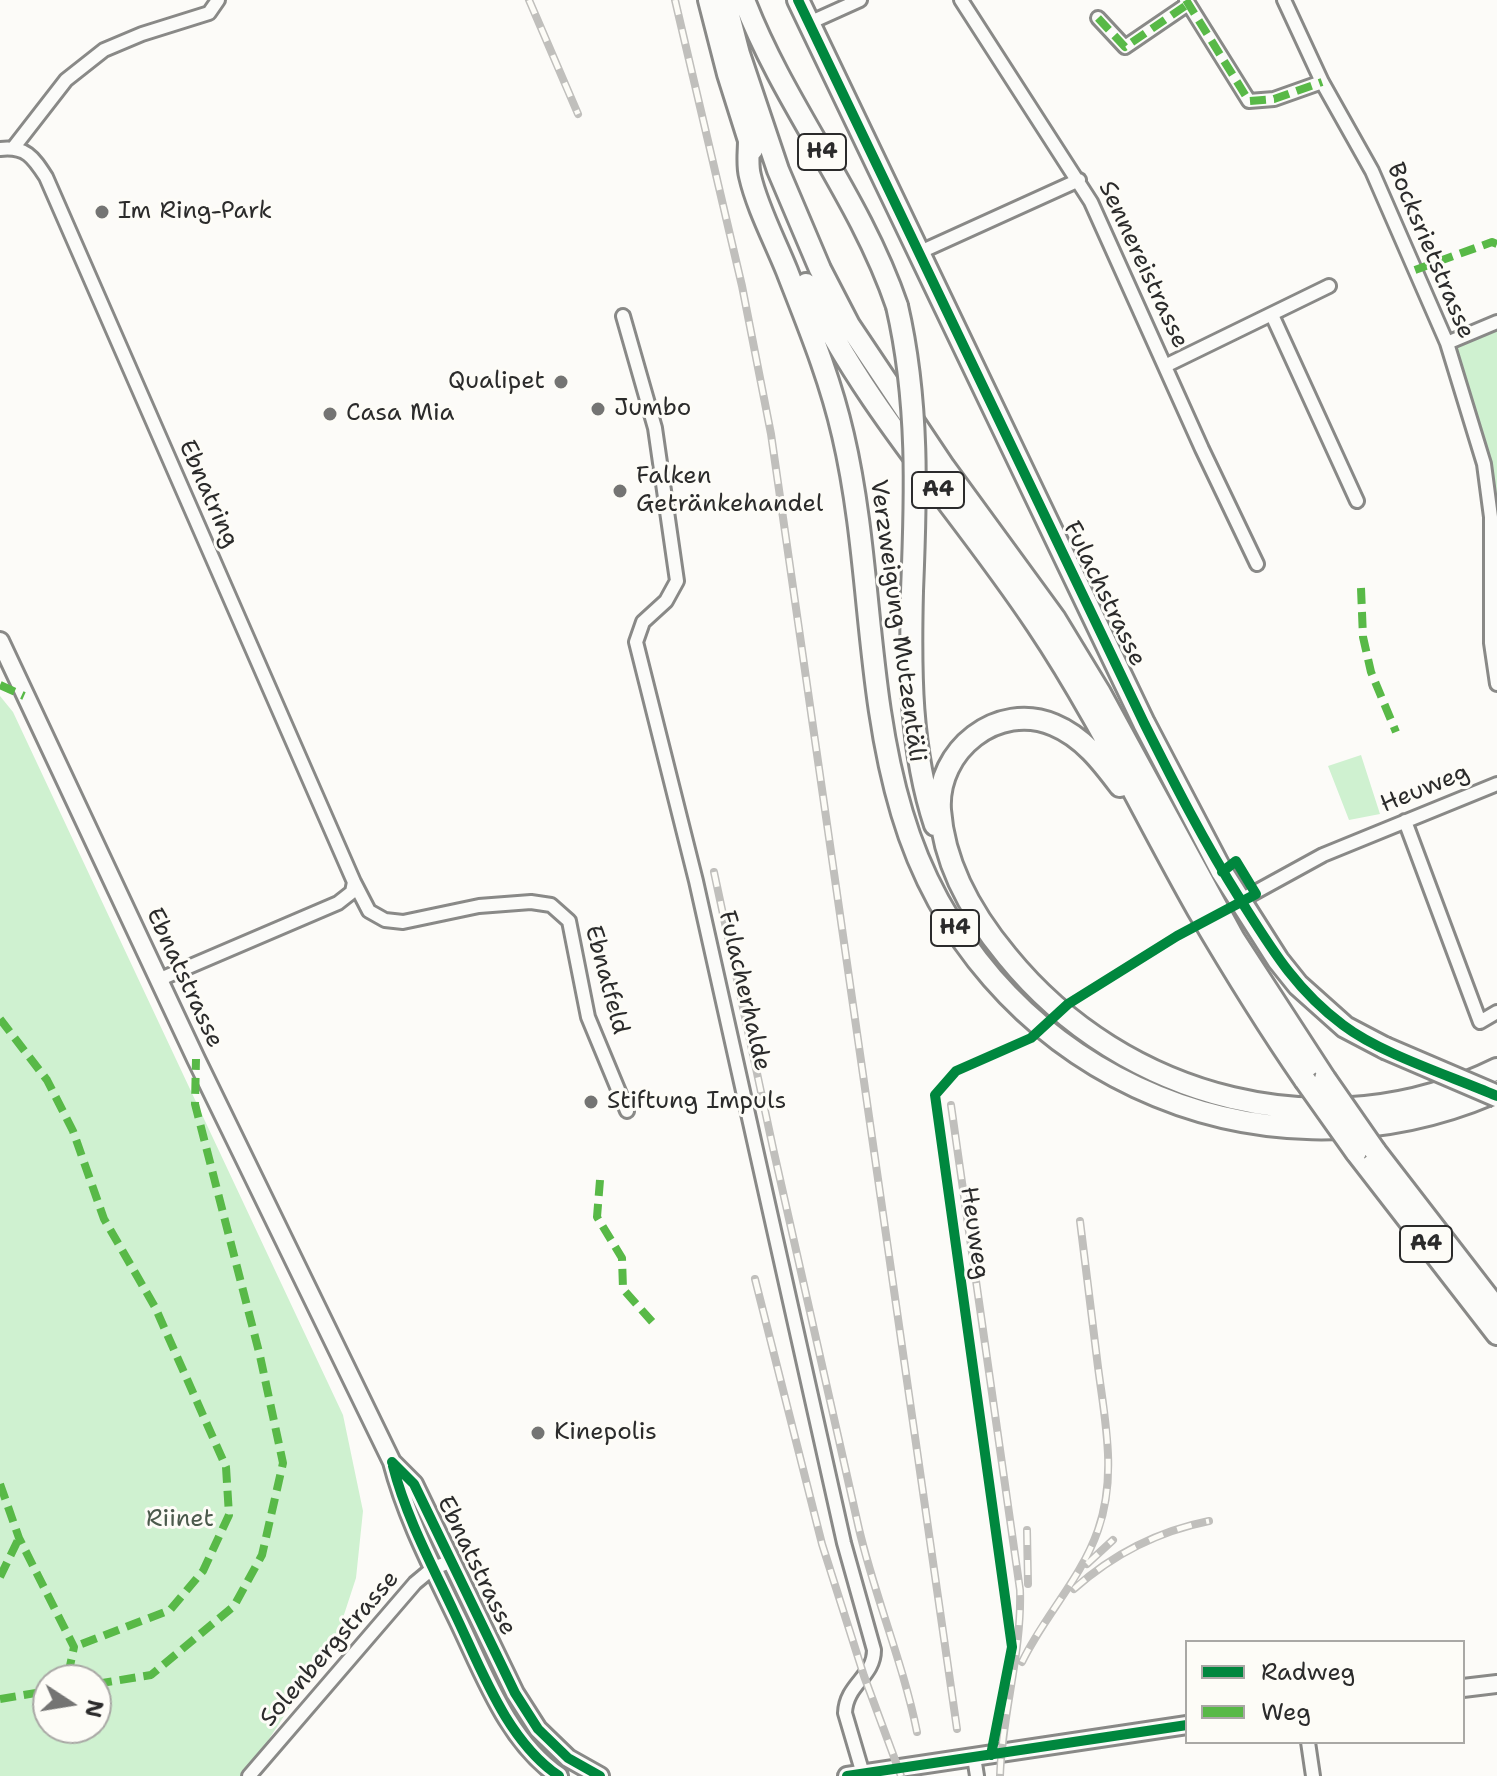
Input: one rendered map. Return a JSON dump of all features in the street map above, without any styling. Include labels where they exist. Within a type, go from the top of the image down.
[{"type":"main road","name":"A4","points":[[709,0],[728,74],[783,235],[835,343],[876,407],[1037,625],[1093,716],[1222,950],[1497,1334]]},
{"type":"main road","name":"A4","points":[[725,0],[739,54],[778,170],[820,269],[849,325],[944,467],[1055,619],[1100,693],[1221,916],[1315,1080]]},
{"type":"main road","name":"Verzweigung Mutzentäli","points":[[744,0],[788,92],[861,222],[889,281],[897,306],[907,348],[915,417],[911,696],[918,760],[935,828],[950,862]]},
{"type":"main road","name":"Fulachstrasse","points":[[798,0],[1169,774],[1222,872],[1278,960],[1298,985],[1345,1027],[1385,1048],[1497,1093]]},
{"type":"main road","name":"Verzweigung Mutzentäli","points":[[749,140],[749,175],[823,362],[843,435],[858,519],[878,697],[901,812],[936,896],[957,933],[986,972],[1033,1021],[1078,1055],[1146,1092],[1227,1119],[1284,1127],[1347,1129],[1412,1120],[1497,1093]]},
{"type":"main road","name":"H4","points":[[1152,827],[1100,760],[1079,740],[1047,722],[1011,720],[992,726],[966,741],[945,773],[940,806],[950,862],[985,927],[1046,1000],[1117,1053],[1181,1084],[1250,1102],[1321,1109],[1396,1102],[1497,1069]]},
{"type":"main road","name":"A4","points":[[1365,1151],[1497,1309]]},
{"type":"street","points":[[0,149],[14,147],[66,80],[104,50],[142,34],[209,13],[218,0]]},
{"type":"street","points":[[809,23],[860,0]]},
{"type":"street","name":"Sennereistrasse","points":[[961,0],[1079,180],[1257,564]]},
{"type":"street","name":"Bocksrietstrasse","points":[[1284,0],[1322,82],[1372,171],[1447,343],[1484,464],[1494,517],[1491,643],[1497,684]]},
{"type":"street","points":[[1098,18],[1125,47],[1187,2],[1249,101],[1274,99],[1322,82]]},
{"type":"street","name":"Ebnatring","points":[[14,147],[32,156],[46,177],[369,911]]},
{"type":"street","points":[[918,253],[1079,180]]},
{"type":"street","points":[[1165,366],[1329,286]]},
{"type":"street","points":[[1272,315],[1357,501]]},
{"type":"street","name":"Fulacherhalde","points":[[623,316],[655,428],[677,581],[666,601],[643,622],[636,642],[696,881],[844,1543],[874,1650],[872,1665],[850,1692],[846,1702],[855,1775]]},
{"type":"street","points":[[1447,343],[1497,322]]},
{"type":"street","name":"Ebnatstrasse","points":[[0,641],[158,980],[392,1462],[400,1492],[433,1568],[498,1702],[535,1755],[559,1776]]},
{"type":"street","name":"Heuweg","points":[[1241,900],[1323,855],[1497,784]]},
{"type":"street","points":[[1405,821],[1480,1022],[1497,1012]]},
{"type":"street","points":[[158,980],[338,903],[352,892],[354,882]]},
{"type":"street","name":"Ebnatfeld","points":[[369,911],[385,920],[403,922],[479,906],[531,902],[551,905],[569,921],[588,1017],[627,1111]]},
{"type":"street","name":"Ebnatstrasse","points":[[392,1462],[414,1484],[515,1693],[538,1729],[568,1758],[600,1776]]},
{"type":"street","name":"Solenbergstrasse","points":[[249,1776],[415,1583],[433,1568],[453,1561]]},
{"type":"street","points":[[1465,1688],[1497,1684]]},
{"type":"street","points":[[855,1775],[1185,1725]]},
{"type":"street","points":[[1308,1744],[1313,1776]]},
{"type":"street","points":[[974,1757],[977,1776]]},
{"type":"green space","points":[[1497,322],[1497,516],[1491,517],[1447,343]]},
{"type":"green space","name":"Riinet","points":[[0,696],[13,712],[343,1415],[363,1511],[356,1578],[338,1633],[245,1776],[0,1776]]},
{"type":"green space","points":[[1361,755],[1380,814],[1349,820],[1328,766]]},
{"type":"railway","points":[[529,0],[578,114]]},
{"type":"railway","points":[[675,0],[742,286],[771,434],[957,1729]]},
{"type":"railway","points":[[714,872],[859,1529],[917,1732]]},
{"type":"railway","points":[[951,1105],[1020,1590],[1018,1637],[1000,1776]]},
{"type":"railway","points":[[1022,1662],[1091,1548],[1104,1510],[1107,1489],[1106,1428],[1080,1221]]},
{"type":"railway","points":[[755,1279],[822,1544],[864,1676],[901,1776]]},
{"type":"railway","points":[[1074,1589],[1104,1565],[1137,1546],[1172,1531],[1209,1521]]},
{"type":"railway","points":[[1027,1530],[1028,1584]]},
{"type":"railway","points":[[1087,1564],[1113,1540]]},
{"type":"marked path","points":[[1186,0],[1249,101],[1274,99],[1322,82]]},
{"type":"marked path","points":[[1098,18],[1125,47],[1188,4]]},
{"type":"marked path","points":[[1415,270],[1492,242],[1497,244]]},
{"type":"marked path","points":[[1361,588],[1363,637],[1371,672],[1396,732]]},
{"type":"marked path","points":[[0,685],[24,696]]},
{"type":"marked path","points":[[0,1019],[47,1080],[73,1131],[104,1219],[155,1307],[226,1467],[229,1515],[203,1571],[170,1610],[74,1647]]},
{"type":"marked path","points":[[112,1681],[151,1675],[234,1606],[262,1555],[283,1463],[260,1356],[195,1104],[196,1059]]},
{"type":"marked path","points":[[600,1180],[597,1217],[622,1258],[623,1289],[655,1325]]},
{"type":"marked path","points":[[0,1484],[19,1538],[74,1647],[70,1664]]},
{"type":"marked path","points":[[0,1577],[19,1538]]},
{"type":"marked path","points":[[0,1699],[32,1694]]},
{"type":"cycle path","points":[[798,0],[1144,723],[1202,834],[1251,917],[1297,982],[1343,1025],[1396,1055],[1497,1096]]},
{"type":"cycle path","points":[[991,1755],[1012,1647],[935,1095],[956,1071],[1031,1038],[1068,1004],[1177,936],[1256,894],[1236,861],[1222,872]]},
{"type":"cycle path","points":[[392,1462],[414,1484],[515,1693],[538,1729],[568,1758],[600,1776]]},
{"type":"cycle path","points":[[393,1466],[420,1540],[497,1702],[524,1743],[559,1776]]},
{"type":"cycle path","points":[[847,1776],[1185,1725]]},
{"type":"place","name":"Im Ring-Park","points":[[102,212]]},
{"type":"place","name":"Qualipet","points":[[561,382]]},
{"type":"place","name":"Jumbo","points":[[598,409]]},
{"type":"place","name":"Casa Mia","points":[[330,414]]},
{"type":"place","name":"Falken Getränkehandel","points":[[620,491]]},
{"type":"place","name":"Stiftung Impuls","points":[[591,1102]]},
{"type":"place","name":"Kinepolis","points":[[538,1433]]}]
